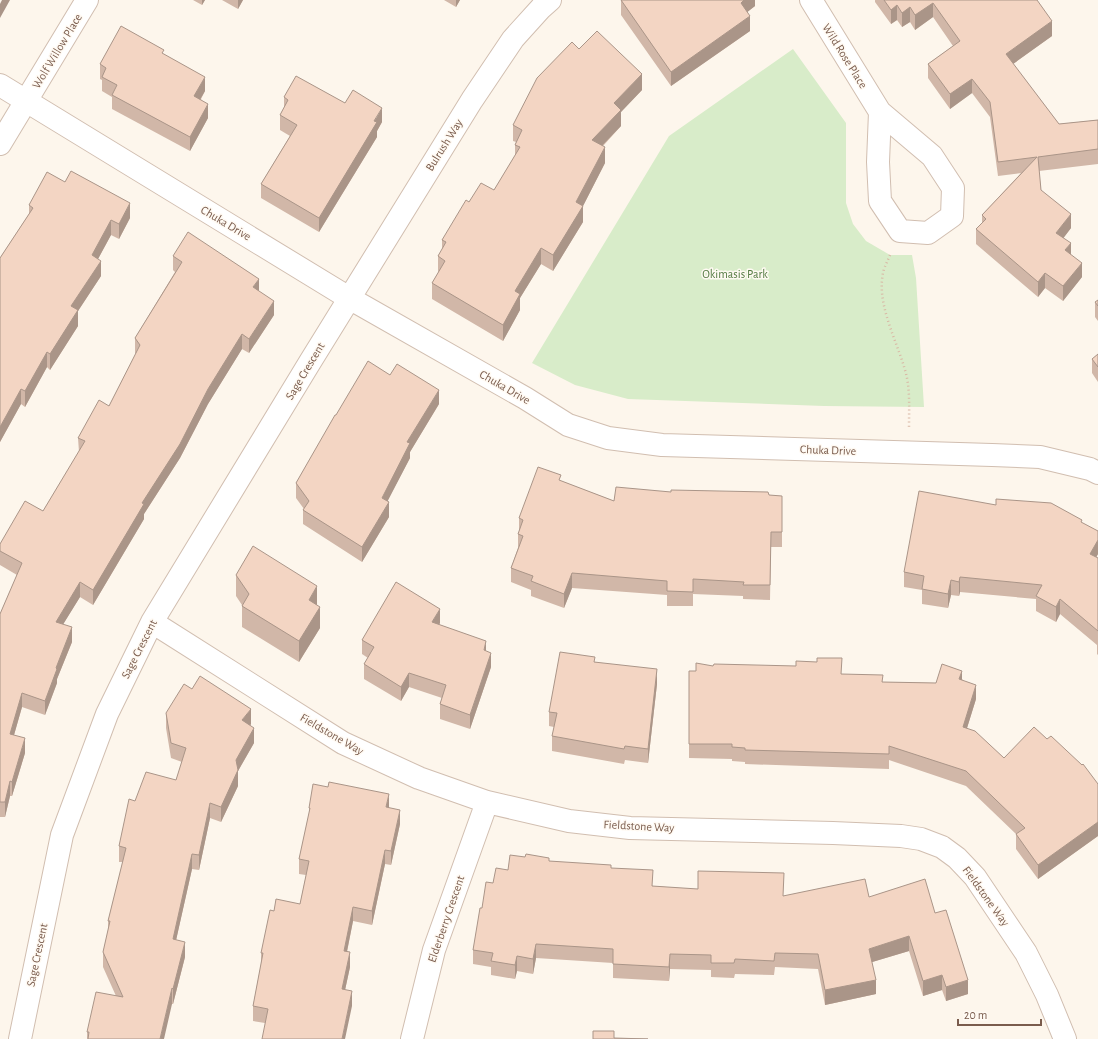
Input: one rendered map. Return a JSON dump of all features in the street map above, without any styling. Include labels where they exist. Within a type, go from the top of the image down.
[{"type":"street","name":"Wolf Willow Place","points":[[26,101],[87,0]]},
{"type":"street","name":"Bulrush Way","points":[[349,298],[496,63],[513,39],[550,0]]},
{"type":"street","name":"Wild Rose Place","points":[[810,0],[880,112],[932,156],[953,188],[952,216],[928,233],[900,231],[896,225]]},
{"type":"street","name":"Chuka Drive","points":[[0,85],[349,298],[525,398],[568,425],[608,438],[662,445],[1040,457],[1090,469],[1098,473]]},
{"type":"street","points":[[0,144],[26,101]]},
{"type":"street","points":[[880,112],[878,162],[880,201],[896,225]]},
{"type":"street","name":"Sage Crescent","points":[[20,1039],[62,835],[106,714],[152,622],[349,298]]},
{"type":"street","name":"Fieldstone Way","points":[[152,622],[343,743],[419,778],[487,802],[569,821],[630,828],[818,832],[901,836],[921,839],[942,847],[957,858],[975,877],[1026,953],[1047,995],[1065,1039]]},
{"type":"street","name":"Elderberry Crescent","points":[[412,1039],[434,950],[487,802]]},
{"type":"path","points":[[896,225],[890,254],[884,270],[882,289],[888,320],[907,378],[910,401],[908,453]]},
{"type":"green space","name":"Okimasis Park","points":[[793,49],[846,123],[846,203],[853,224],[866,241],[890,255],[912,255],[916,278],[924,407],[824,406],[628,399],[575,385],[532,363],[669,136]]},
{"type":"building","points":[[621,0],[744,0],[741,3],[750,16],[671,72]]},
{"type":"building","points":[[884,0],[1037,0],[1052,21],[1006,54],[1059,124],[1098,120],[1098,149],[1038,157],[1041,190],[1071,214],[1056,233],[1071,243],[1065,250],[1082,263],[1063,286],[1045,273],[1038,282],[976,229],[986,219],[982,215],[1037,157],[998,162],[990,102],[972,79],[950,94],[928,64],[960,41],[933,3],[915,15],[910,7],[902,13],[897,5],[891,10]]},
{"type":"building","points":[[121,26],[164,50],[162,53],[205,77],[194,96],[208,104],[190,137],[112,95],[117,85],[102,77],[106,68],[100,64]]},
{"type":"building","points":[[597,31],[642,74],[614,103],[621,110],[592,140],[605,147],[576,202],[583,206],[553,255],[541,248],[515,291],[520,294],[503,325],[432,283],[445,261],[438,256],[446,242],[442,240],[466,200],[469,202],[481,183],[494,190],[520,147],[515,145],[522,130],[513,125],[537,78],[572,42],[579,49]]},
{"type":"building","points":[[296,76],[345,103],[353,90],[382,108],[374,121],[377,122],[319,218],[261,184],[297,125],[280,115],[288,100],[284,97]]},
{"type":"building","points":[[71,171],[130,203],[119,224],[111,220],[92,255],[101,261],[71,306],[78,310],[50,354],[47,352],[25,391],[21,389],[0,427],[0,258],[33,208],[29,205],[47,172],[65,182]]},
{"type":"building","points":[[188,232],[259,279],[253,287],[274,301],[249,339],[242,334],[208,389],[180,444],[142,503],[144,504],[93,590],[80,582],[56,622],[72,627],[45,701],[22,693],[10,734],[25,738],[12,782],[10,781],[5,802],[0,802],[0,614],[22,563],[0,551],[0,544],[25,501],[43,511],[85,441],[78,438],[99,400],[109,406],[140,345],[135,338],[182,262],[173,256]]},
{"type":"building","points":[[1098,354],[1098,367],[1092,359]]},
{"type":"building","points":[[368,361],[390,375],[397,364],[439,390],[407,442],[410,443],[382,498],[389,502],[362,547],[303,510],[309,501],[296,483]]},
{"type":"building","points":[[538,467],[561,475],[559,480],[614,501],[616,487],[671,492],[671,490],[768,492],[769,495],[782,496],[782,532],[771,532],[770,585],[743,585],[744,582],[693,579],[693,592],[667,591],[667,581],[572,573],[564,594],[531,581],[533,576],[511,568],[523,536],[518,534],[523,520],[519,518]]},
{"type":"building","points":[[919,491],[996,505],[996,499],[1051,503],[1082,520],[1081,522],[1098,531],[1098,540],[1090,554],[1098,558],[1098,631],[1060,599],[1056,607],[1036,596],[1042,585],[960,577],[959,582],[951,580],[948,594],[922,589],[924,576],[904,572]]},
{"type":"building","points":[[253,546],[317,586],[309,600],[320,607],[299,641],[242,606],[249,594],[236,575]]},
{"type":"building","points":[[396,582],[440,609],[432,622],[486,641],[484,650],[491,653],[470,715],[440,704],[446,685],[409,673],[401,687],[364,664],[374,647],[362,640]]},
{"type":"building","points":[[560,652],[595,657],[594,662],[657,669],[648,749],[625,746],[624,749],[552,736],[557,713],[549,712]]},
{"type":"building","points":[[817,658],[842,658],[841,674],[883,675],[882,682],[936,683],[942,664],[962,671],[959,679],[976,685],[963,727],[975,731],[1004,758],[1034,727],[1047,739],[1051,736],[1082,765],[1083,764],[1098,784],[1098,822],[1038,865],[1016,834],[1025,828],[966,771],[889,746],[889,754],[745,750],[745,748],[732,747],[732,744],[689,744],[689,671],[696,671],[696,663],[713,666],[714,664],[796,666],[796,661],[817,662]]},
{"type":"building","points":[[200,676],[251,709],[242,720],[254,728],[236,760],[238,770],[221,807],[210,803],[199,855],[192,854],[173,939],[185,942],[160,1039],[88,1039],[89,1032],[87,1032],[96,992],[123,997],[103,952],[110,921],[108,921],[126,848],[119,846],[129,799],[135,801],[146,772],[176,780],[186,748],[171,743],[166,713],[184,684],[192,689]]},
{"type":"building","points":[[329,782],[389,794],[386,807],[400,810],[391,851],[385,850],[372,911],[353,907],[344,951],[350,952],[342,989],[352,991],[342,1039],[262,1039],[268,1009],[253,1006],[263,953],[261,953],[270,910],[274,911],[276,899],[300,904],[309,861],[299,859],[310,808],[313,784],[328,787]]},
{"type":"building","points":[[526,854],[549,858],[549,861],[611,865],[611,868],[653,870],[652,886],[698,889],[698,871],[784,873],[783,896],[865,879],[869,897],[925,879],[935,913],[946,910],[968,980],[946,987],[942,975],[923,981],[909,936],[869,949],[876,980],[825,990],[818,954],[775,953],[774,961],[735,959],[734,963],[711,963],[711,955],[670,954],[669,967],[613,964],[613,949],[536,944],[533,959],[517,956],[515,965],[491,961],[493,953],[473,950],[486,882],[493,883],[496,868],[508,870],[510,855],[525,857]]},
{"type":"building","points":[[593,1031],[614,1031],[614,1038],[648,1039],[593,1039]]}]
